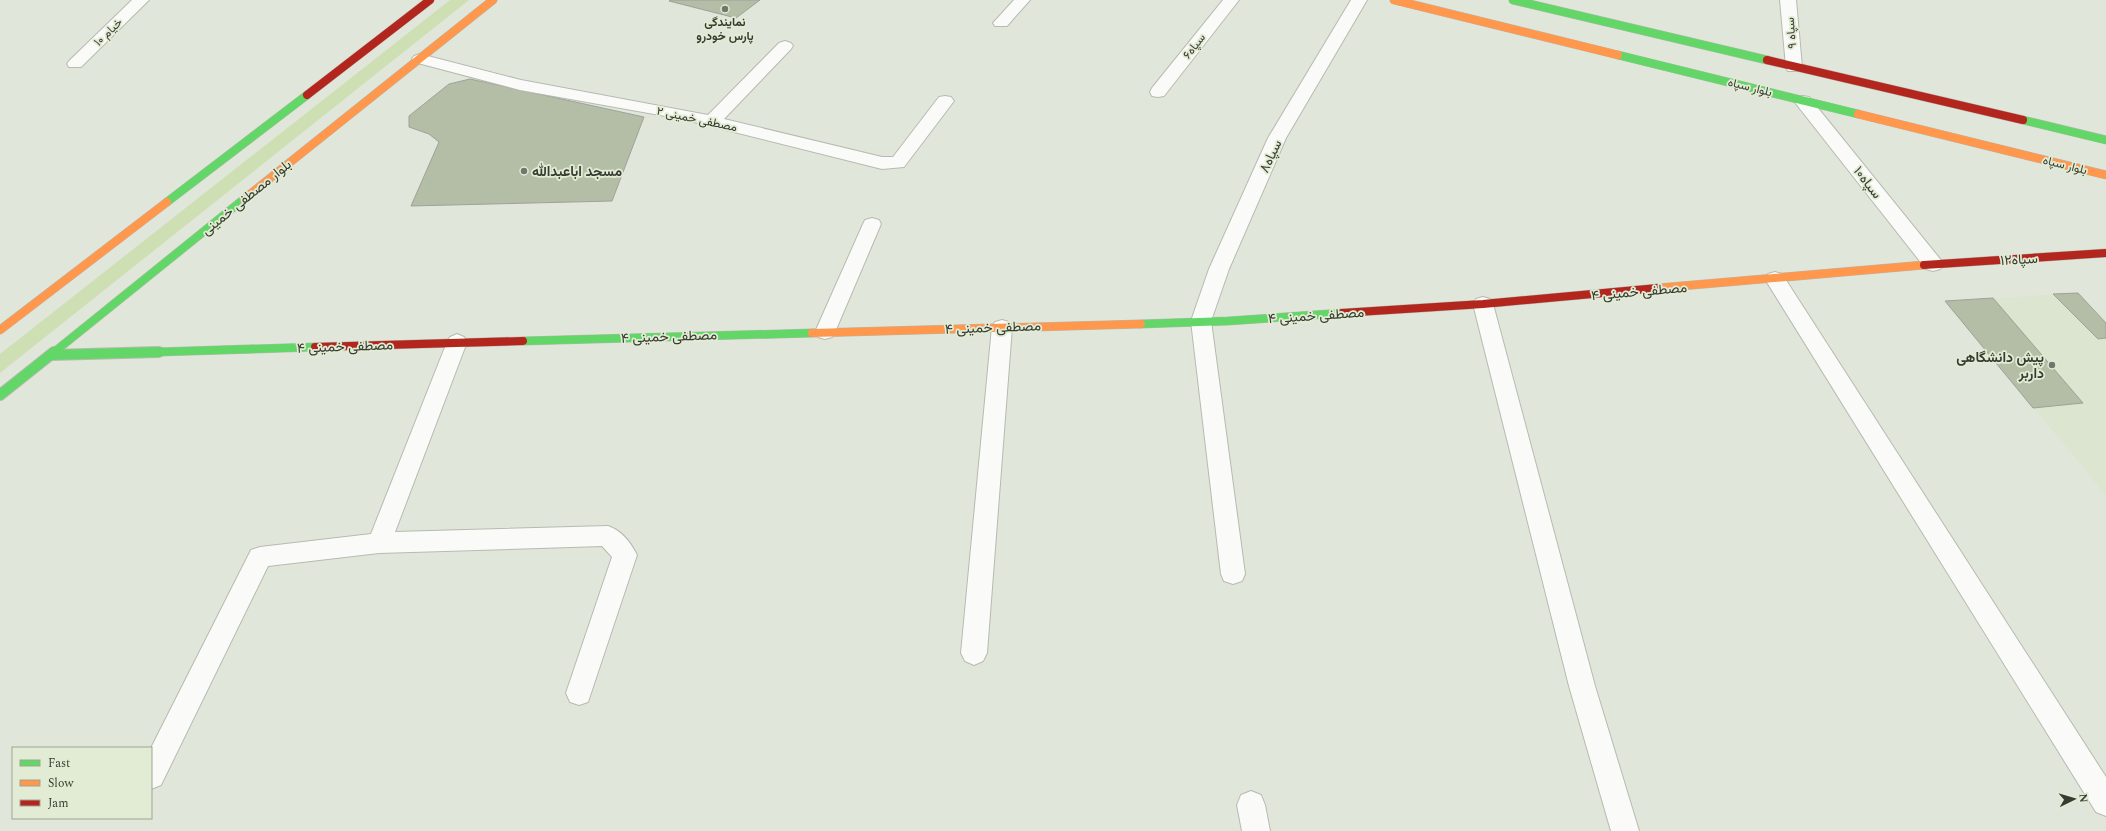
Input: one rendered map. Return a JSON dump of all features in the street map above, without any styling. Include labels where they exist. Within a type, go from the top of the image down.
[{"type":"main road","points":[[0,330],[430,0]]},
{"type":"main road","name":"بلوار مصطفی خمینی","points":[[0,395],[493,0]]},
{"type":"main road","name":"بلوار سپاه","points":[[1394,0],[2106,175]]},
{"type":"main road","points":[[1513,0],[2106,140]]},
{"type":"main road","name":"سپاه۱۲","points":[[1933,264],[2106,253]]},
{"type":"main road","name":"مصطفی خمینی ۴","points":[[51,355],[1201,321],[1483,304],[1933,264]]},
{"type":"street","name":"خیام ۱۰","points":[[75,64],[141,0]]},
{"type":"street","points":[[1001,23],[1022,0]]},
{"type":"street","name":"سپاه۶","points":[[1158,92],[1230,0]]},
{"type":"street","name":"سپاه۸","points":[[1201,321],[1219,269],[1277,138],[1344,28],[1359,0]]},
{"type":"street","name":"سپاه ۹","points":[[1788,0],[1794,67]]},
{"type":"street","points":[[712,121],[785,46]]},
{"type":"street","name":"مصطفی خمینی ۲","points":[[420,59],[520,85],[712,121],[882,163],[898,163],[945,101]]},
{"type":"street","name":"سپاه۱۰","points":[[1803,101],[1933,264]]},
{"type":"street","points":[[825,332],[872,224]]},
{"type":"street","points":[[1775,279],[2106,802]]},
{"type":"street","points":[[1483,304],[1582,686],[1625,831]]},
{"type":"street","points":[[1201,321],[1233,574]]},
{"type":"street","points":[[974,653],[1002,327]]},
{"type":"street","points":[[379,543],[457,342]]},
{"type":"street","points":[[152,774],[260,557],[379,543],[608,536],[624,555],[579,693]]},
{"type":"shaded area","name":"پیش دانشگاهی داربر","points":[[2078,293],[2106,323],[2106,495],[1945,301]]},
{"type":"green space","points":[[450,0],[469,0],[0,373],[0,354]]},
{"type":"building","name":"نمایندگی پارس خودرو","points":[[760,0],[736,18],[669,1]]},
{"type":"building","name":"مسجد اباعبدالله","points":[[470,79],[644,117],[612,201],[411,206],[439,142],[429,134],[409,127],[409,116],[449,84]]},
{"type":"building","points":[[2078,293],[2106,323],[2106,338],[2098,339],[2053,294]]},
{"type":"building","points":[[1993,298],[2083,403],[2033,408],[1945,301]]},
{"type":"traffic: fast","points":[[1513,0],[1767,60]]},
{"type":"traffic: fast","points":[[1618,55],[1858,114]]},
{"type":"traffic: fast","points":[[167,202],[307,95]]},
{"type":"traffic: fast","points":[[2023,120],[2106,140]]},
{"type":"traffic: fast","points":[[0,395],[244,199]]},
{"type":"traffic: fast","points":[[1141,324],[1228,321],[1342,313]]},
{"type":"traffic: fast","points":[[523,341],[812,333]]},
{"type":"traffic: fast","points":[[51,355],[315,347]]},
{"type":"traffic: slow","points":[[244,199],[493,0]]},
{"type":"traffic: slow","points":[[1394,0],[1618,55]]},
{"type":"traffic: slow","points":[[1858,114],[2106,175]]},
{"type":"traffic: slow","points":[[0,330],[167,202]]},
{"type":"traffic: slow","points":[[1658,288],[1924,265]]},
{"type":"traffic: slow","points":[[812,333],[1141,324]]},
{"type":"traffic: jam","points":[[307,95],[430,0]]},
{"type":"traffic: jam","points":[[1767,60],[2023,120]]},
{"type":"traffic: jam","points":[[1924,265],[2106,253]]},
{"type":"traffic: jam","points":[[1342,313],[1483,304],[1658,288]]},
{"type":"traffic: jam","points":[[315,347],[523,341]]},
{"type":"place","name":"نمایندگی پارس خودرو","points":[[725,9]]},
{"type":"place","name":"مسجد اباعبدالله","points":[[524,171]]},
{"type":"place","name":"پیش دانشگاهی داربر","points":[[2052,365]]}]
